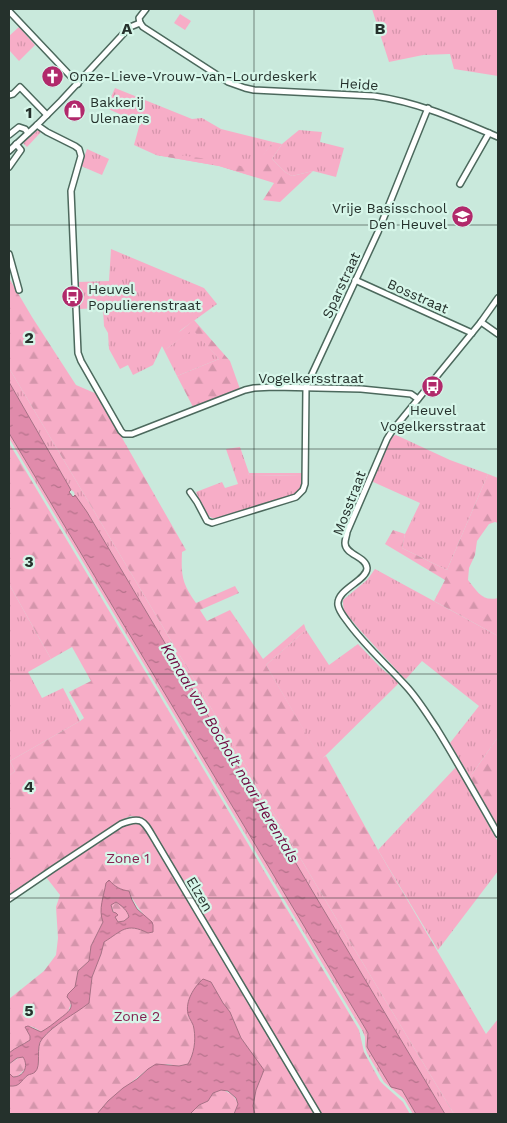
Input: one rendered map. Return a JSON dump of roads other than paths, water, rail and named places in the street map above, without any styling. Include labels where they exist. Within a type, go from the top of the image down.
[{"type":"street","points":[[9,151],[78,84],[130,27],[140,23],[139,18],[146,9]]},
{"type":"street","points":[[9,11],[78,84]]},
{"type":"street","name":"Heide","points":[[140,23],[143,27],[228,82],[245,88],[391,98],[428,108],[498,138]]},
{"type":"street","points":[[9,95],[13,94],[20,87],[47,115]]},
{"type":"street","name":"Sparstraat","points":[[306,387],[378,232],[428,108]]},
{"type":"street","name":"Vogelkersstraat","points":[[37,125],[76,146],[81,152],[81,159],[71,191],[78,353],[81,362],[124,434],[132,434],[245,390],[263,387],[361,389],[410,394],[418,399]]},
{"type":"street","points":[[9,135],[18,127],[25,129],[28,133]]},
{"type":"street","points":[[460,184],[489,133]]},
{"type":"street","points":[[9,167],[21,150],[16,144]]},
{"type":"street","points":[[9,254],[19,290]]},
{"type":"street","name":"Bosstraat","points":[[355,280],[472,333]]},
{"type":"street","name":"Mosstraat","points":[[498,298],[481,322],[392,430],[387,439],[345,543],[350,552],[364,562],[367,570],[361,578],[340,596],[338,603],[338,608],[360,638],[406,685],[418,701],[498,834]]},
{"type":"street","points":[[481,322],[498,334]]},
{"type":"street","points":[[190,492],[207,521],[212,522],[299,495],[305,484],[306,387]]},
{"type":"street","name":"Elzen","points":[[9,899],[121,824],[134,820],[143,822],[318,1114]]},
{"type":"water","name":"Kanaal van Bocholt naar Herentals","points":[[9,382],[71,490],[69,492],[73,497],[75,495],[87,512],[445,1114],[416,1114],[402,1090],[391,1087],[367,1047],[368,1033],[9,433]]},
{"type":"water","points":[[109,880],[118,888],[129,891],[137,909],[152,922],[153,932],[148,933],[134,928],[124,929],[104,942],[92,977],[89,1003],[58,1024],[42,1039],[35,1072],[28,1075],[18,1085],[9,1086],[9,1073],[13,1077],[17,1077],[23,1073],[26,1064],[23,1057],[17,1058],[9,1064],[9,1053],[30,1040],[25,1027],[28,1026],[41,1032],[71,1008],[67,997],[68,994],[75,987],[78,971],[89,961],[91,946],[103,922],[101,907],[106,883]],"holes":[[[116,902],[124,908],[129,917],[124,921],[118,922],[115,917],[118,915],[113,912],[111,905]]]},
{"type":"water","points":[[203,979],[211,982],[230,1012],[241,1038],[264,1070],[256,1090],[253,1106],[255,1114],[234,1114],[238,1104],[236,1098],[228,1091],[221,1090],[213,1093],[208,1101],[199,1105],[190,1114],[97,1114],[123,1088],[156,1064],[179,1066],[188,1064],[193,1052],[195,1038],[194,1027],[187,1009],[189,999],[196,986]]},
{"type":"place","name":"Onze-Lieve-Vrouw-van-Lourdeskerk","points":[[53,76]]},
{"type":"place","name":"Bakkerij Ulenaers","points":[[74,110]]},
{"type":"place","name":"Vrije Basisschool Den Heuvel","points":[[463,216]]},
{"type":"place","name":"Heuvel Populierenstraat","points":[[72,297]]},
{"type":"place","name":"Heuvel Vogelkersstraat","points":[[433,387]]},
{"type":"park label","name":"Zone 1","points":[[128,858]]},
{"type":"park label","name":"Zone 2","points":[[137,1016]]}]
